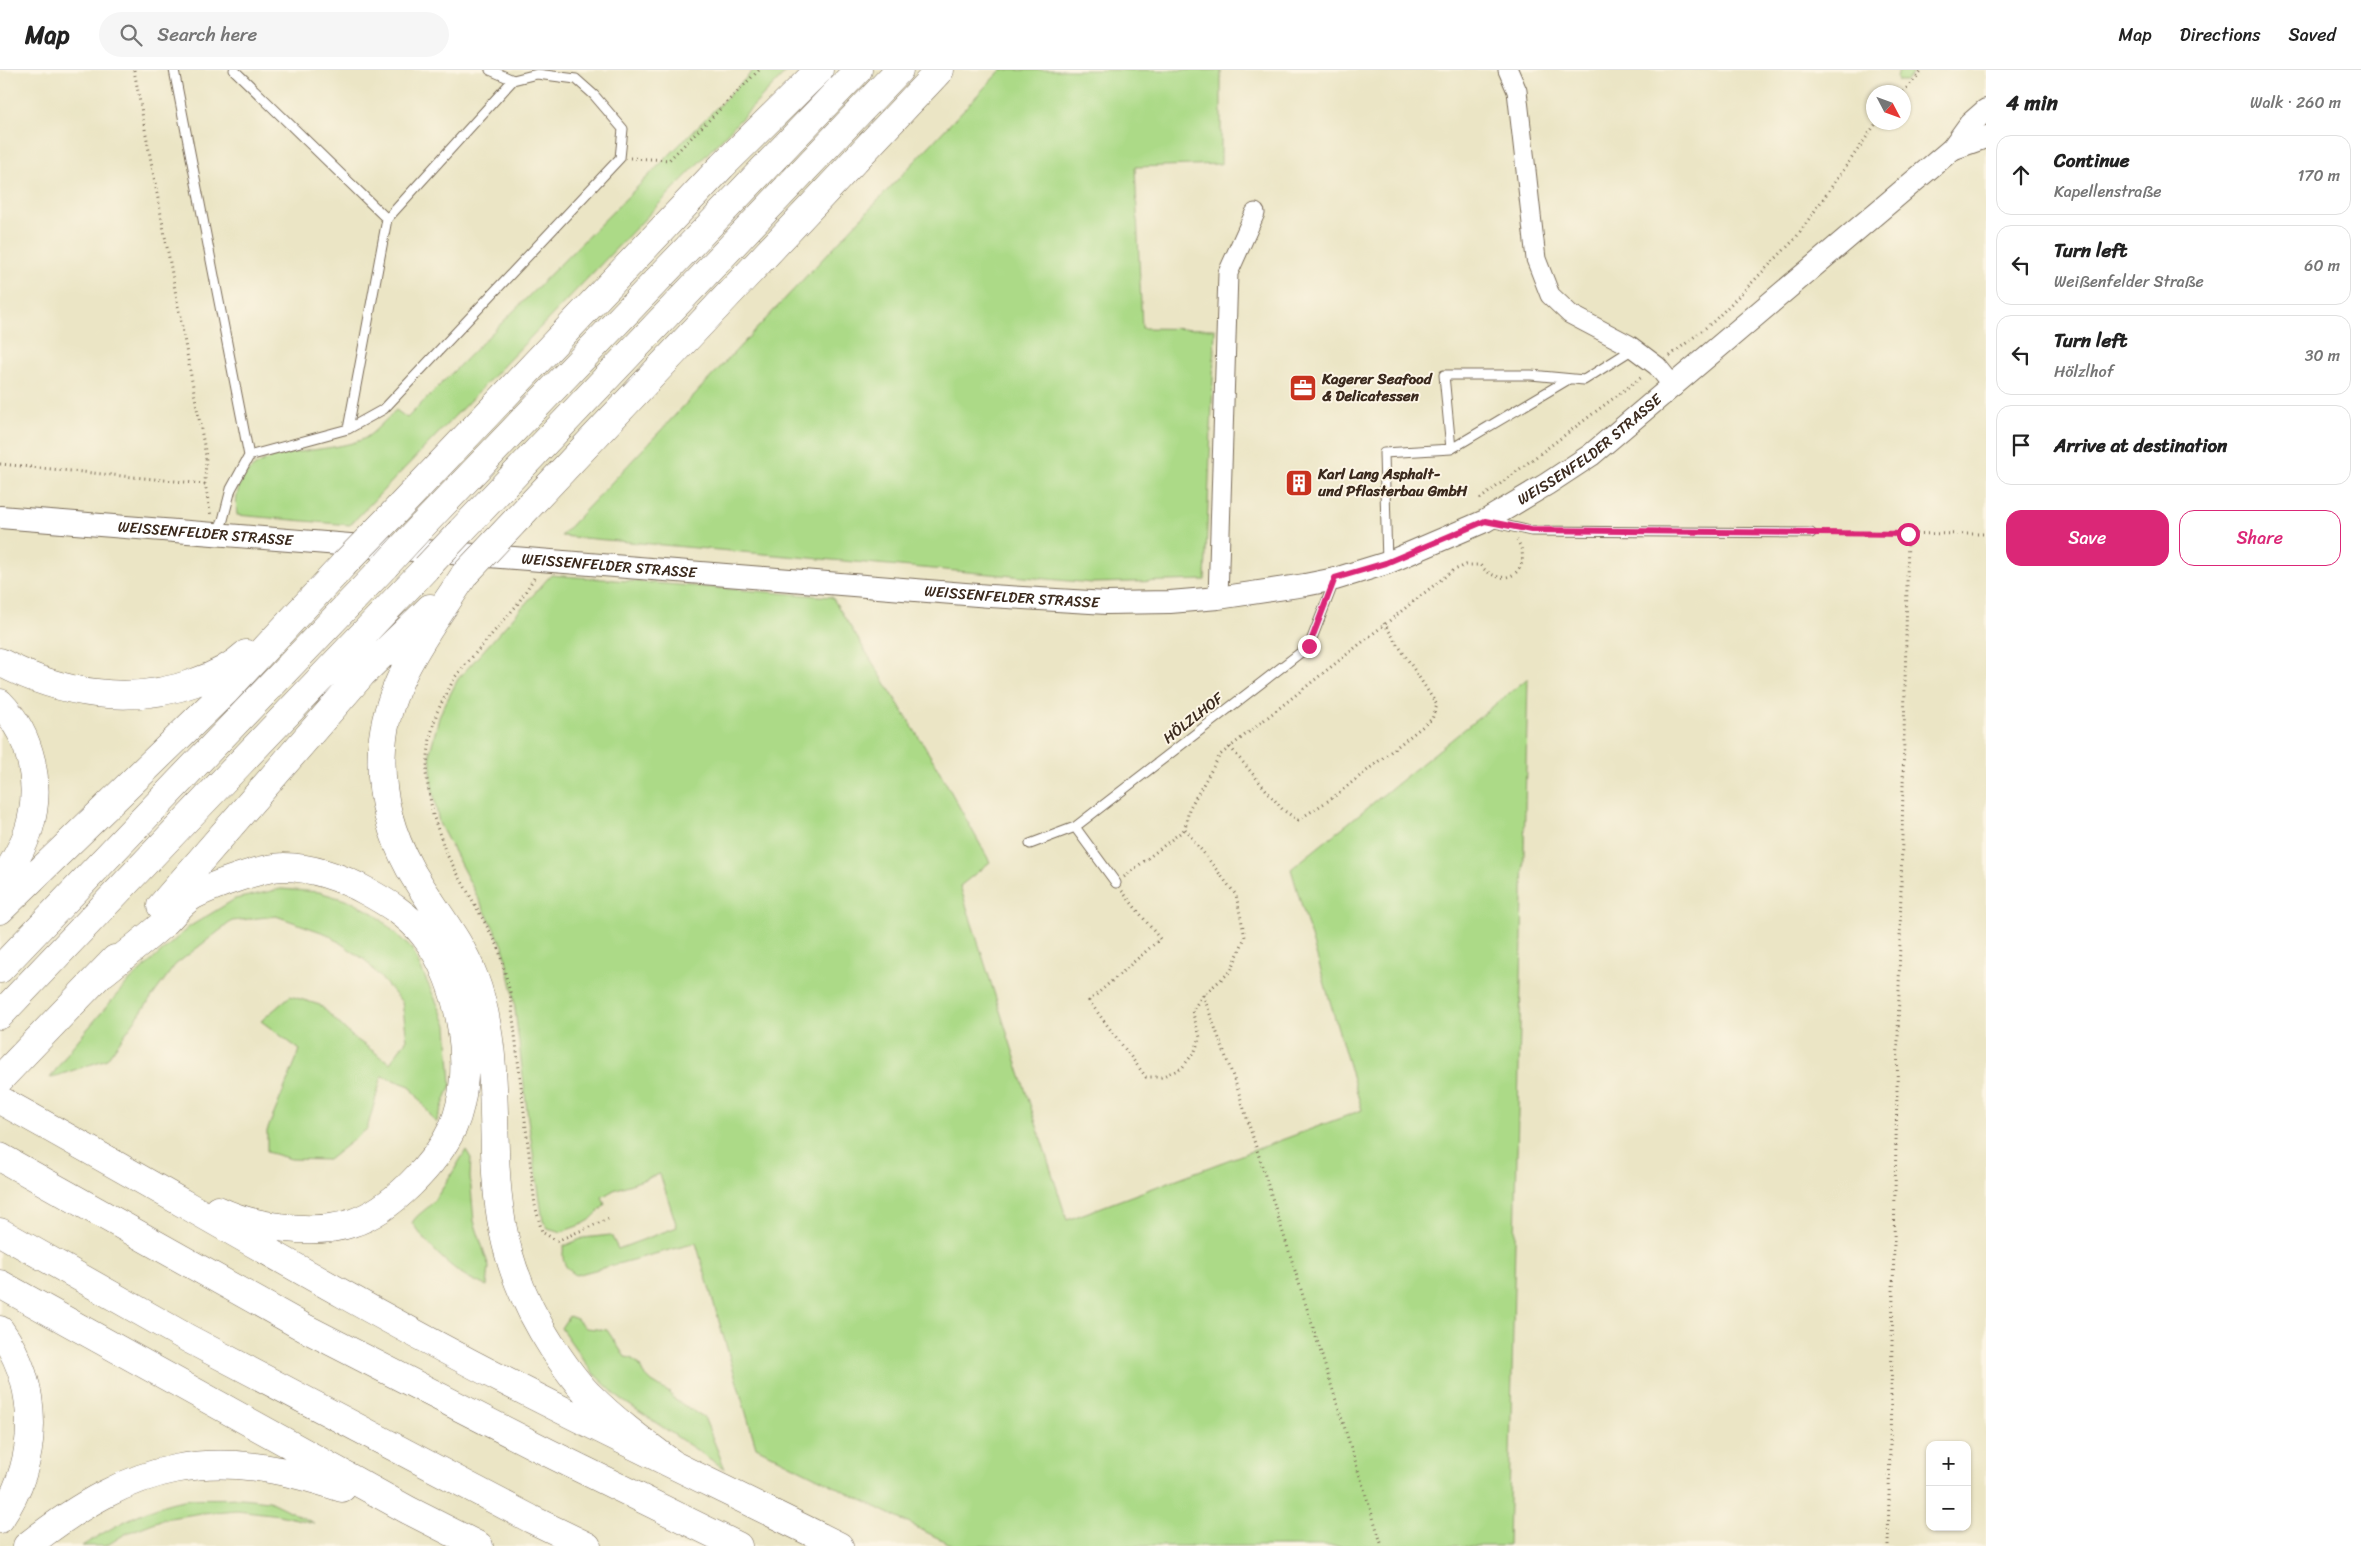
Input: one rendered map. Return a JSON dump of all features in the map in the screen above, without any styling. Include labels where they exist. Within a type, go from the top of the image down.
[{"type":"highway","points":[[0,910],[225,692],[344,564],[716,173],[819,70]]},
{"type":"highway","points":[[0,969],[858,70]]},
{"type":"highway","points":[[0,1015],[900,70]]},
{"type":"highway","points":[[6,1073],[103,973],[362,674],[465,574],[889,121],[940,70]]},
{"type":"highway","points":[[889,121],[930,102],[960,70]]},
{"type":"highway","points":[[465,574],[406,664],[386,718],[382,749],[382,776],[388,812],[398,844],[411,870],[459,944],[474,977],[488,1023],[492,1065],[498,1198],[507,1250],[515,1278],[528,1307],[567,1368],[591,1398],[673,1464]]},
{"type":"highway","points":[[0,662],[40,680],[86,692],[137,695],[164,692],[211,677],[238,662],[275,624],[303,608]]},
{"type":"highway","points":[[0,703],[18,726],[29,750],[35,791],[28,829],[12,866],[0,884]]},
{"type":"highway","points":[[103,973],[164,923],[192,896],[232,880],[284,867],[314,871],[354,884],[396,908],[423,934],[440,960],[460,1021],[465,1067],[462,1094],[452,1127],[429,1165],[393,1201],[352,1223],[305,1230],[268,1225],[230,1216],[174,1188],[155,1186]]},
{"type":"highway","points":[[0,1100],[155,1186],[254,1244],[504,1380],[839,1546]]},
{"type":"highway","points":[[0,1158],[305,1328],[549,1453],[738,1546]]},
{"type":"highway","points":[[0,1232],[189,1339],[531,1519],[587,1546]]},
{"type":"highway","points":[[0,1284],[408,1510],[479,1546]]},
{"type":"highway","points":[[0,1330],[11,1344],[25,1378],[30,1402],[31,1427],[24,1471],[17,1490],[0,1519]]},
{"type":"highway","points":[[27,1546],[57,1522],[116,1488],[147,1475],[190,1466],[246,1465],[302,1474],[408,1510]]},
{"type":"street","name":"WEISSENFELDER STRASSE","points":[[1508,70],[1517,90],[1536,259],[1550,295],[1570,314],[1633,349],[1657,366],[1674,387]]},
{"type":"street","name":"WEISSENFELDER STRASSE","points":[[0,517],[810,583],[1107,603],[1170,602],[1218,598],[1335,578],[1386,563],[1485,521],[1591,455],[1674,387],[1952,149],[1970,124],[1986,110]]},
{"type":"street","name":"WEISSENFELDER STRASSE","points":[[1952,149],[1986,137]]},
{"type":"street","points":[[1218,598],[1228,273],[1255,213]]},
{"type":"lane","points":[[174,70],[249,456],[232,489],[216,536]]},
{"type":"lane","points":[[234,70],[388,219]]},
{"type":"lane","points":[[490,70],[512,80]]},
{"type":"lane","points":[[249,456],[348,429],[384,409],[620,158],[623,129],[594,95],[576,79],[537,74],[512,80],[388,219],[348,429]]},
{"type":"lane","points":[[1451,448],[1444,374],[1531,375],[1584,380],[1633,349]]},
{"type":"lane","points":[[1386,563],[1384,453],[1451,448],[1569,379]]},
{"type":"lane","points":[[1485,521],[1531,530],[1811,533]]},
{"type":"lane","name":"HÖLZLHOF","points":[[1030,844],[1075,827],[1309,646],[1335,578]]},
{"type":"lane","points":[[1075,827],[1116,883]]},
{"type":"path","points":[[134,70],[206,456],[206,484],[216,536]]},
{"type":"path","points":[[620,158],[669,160],[759,70]]},
{"type":"path","points":[[1909,85],[1923,70]]},
{"type":"path","points":[[0,464],[206,484]]},
{"type":"path","points":[[1811,533],[1986,534]]},
{"type":"path","points":[[1888,1546],[1908,534]]},
{"type":"path","points":[[1185,829],[1236,895],[1245,937],[1232,971],[1203,995],[1192,1012],[1200,1037],[1195,1051],[1182,1068],[1161,1077],[1146,1077],[1089,1001],[1160,938],[1116,883],[1185,829],[1189,808],[1220,755],[1452,570],[1466,564],[1480,565],[1488,574],[1503,579],[1516,573],[1522,562],[1523,549],[1514,535]]},
{"type":"path","points":[[540,561],[539,570],[517,605],[455,677],[437,712],[430,738],[426,774],[433,815],[446,853],[498,946],[510,992],[535,1205],[542,1232],[557,1241],[608,1219]]},
{"type":"path","points":[[1230,746],[1282,810],[1298,820],[1331,799],[1432,719],[1437,705],[1384,623]]},
{"type":"path","points":[[1203,995],[1238,1090],[1382,1546]]},
{"type":"green space","points":[[754,70],[788,70],[350,525],[237,515],[238,491],[246,474],[260,463],[279,456],[361,440],[374,431],[396,410],[407,418]]},
{"type":"green space","points":[[1001,70],[1221,70],[1221,164],[1135,167],[1142,328],[1215,329],[1205,580],[1092,583],[561,536]]},
{"type":"green space","points":[[1899,70],[1917,70],[1906,81],[1898,81]]},
{"type":"green space","points":[[551,575],[832,597],[936,765],[990,862],[960,886],[1067,1220],[1362,1110],[1291,869],[1528,678],[1508,1546],[954,1546],[756,1447],[696,1243],[576,1275],[566,1266],[563,1259],[564,1246],[583,1238],[611,1235],[618,1249],[677,1227],[660,1174],[614,1190],[602,1197],[605,1205],[590,1220],[583,1224],[561,1232],[548,1228],[543,1221],[528,1119],[513,992],[503,946],[439,823],[432,786],[430,752],[440,714],[458,679]]},
{"type":"green space","points":[[281,889],[319,892],[352,902],[375,914],[412,949],[447,1025],[451,1084],[436,1123],[410,1086],[382,1076],[367,1129],[328,1160],[291,1159],[267,1152],[267,1131],[300,1050],[261,1021],[290,996],[320,1005],[353,1037],[390,1063],[407,1039],[402,1002],[365,960],[327,934],[276,916],[232,921],[175,965],[107,1059],[50,1078],[72,1047],[126,984],[189,927],[235,899]]},
{"type":"green space","points":[[466,1150],[471,1158],[470,1177],[474,1221],[489,1267],[487,1286],[454,1268],[436,1252],[412,1223],[436,1198]]},
{"type":"green space","points":[[569,1316],[577,1319],[585,1328],[607,1330],[625,1357],[631,1358],[639,1364],[643,1373],[652,1382],[670,1393],[675,1400],[704,1417],[725,1469],[619,1398],[592,1372],[561,1328]]},
{"type":"green space","points":[[241,1498],[269,1501],[314,1523],[279,1515],[237,1510],[202,1513],[163,1519],[125,1534],[106,1546],[82,1546],[106,1531],[163,1505],[191,1499]]},
{"type":"place","name":"Kagerer Seafood & Delicatessen","points":[[1303,388]]},
{"type":"place","name":"Karl Lang Asphalt- und Pflasterbau GmbH","points":[[1299,483]]},
{"type":"route","points":[[1309,646],[1335,578],[1386,563],[1485,521],[1531,530],[1908,534]]}]
